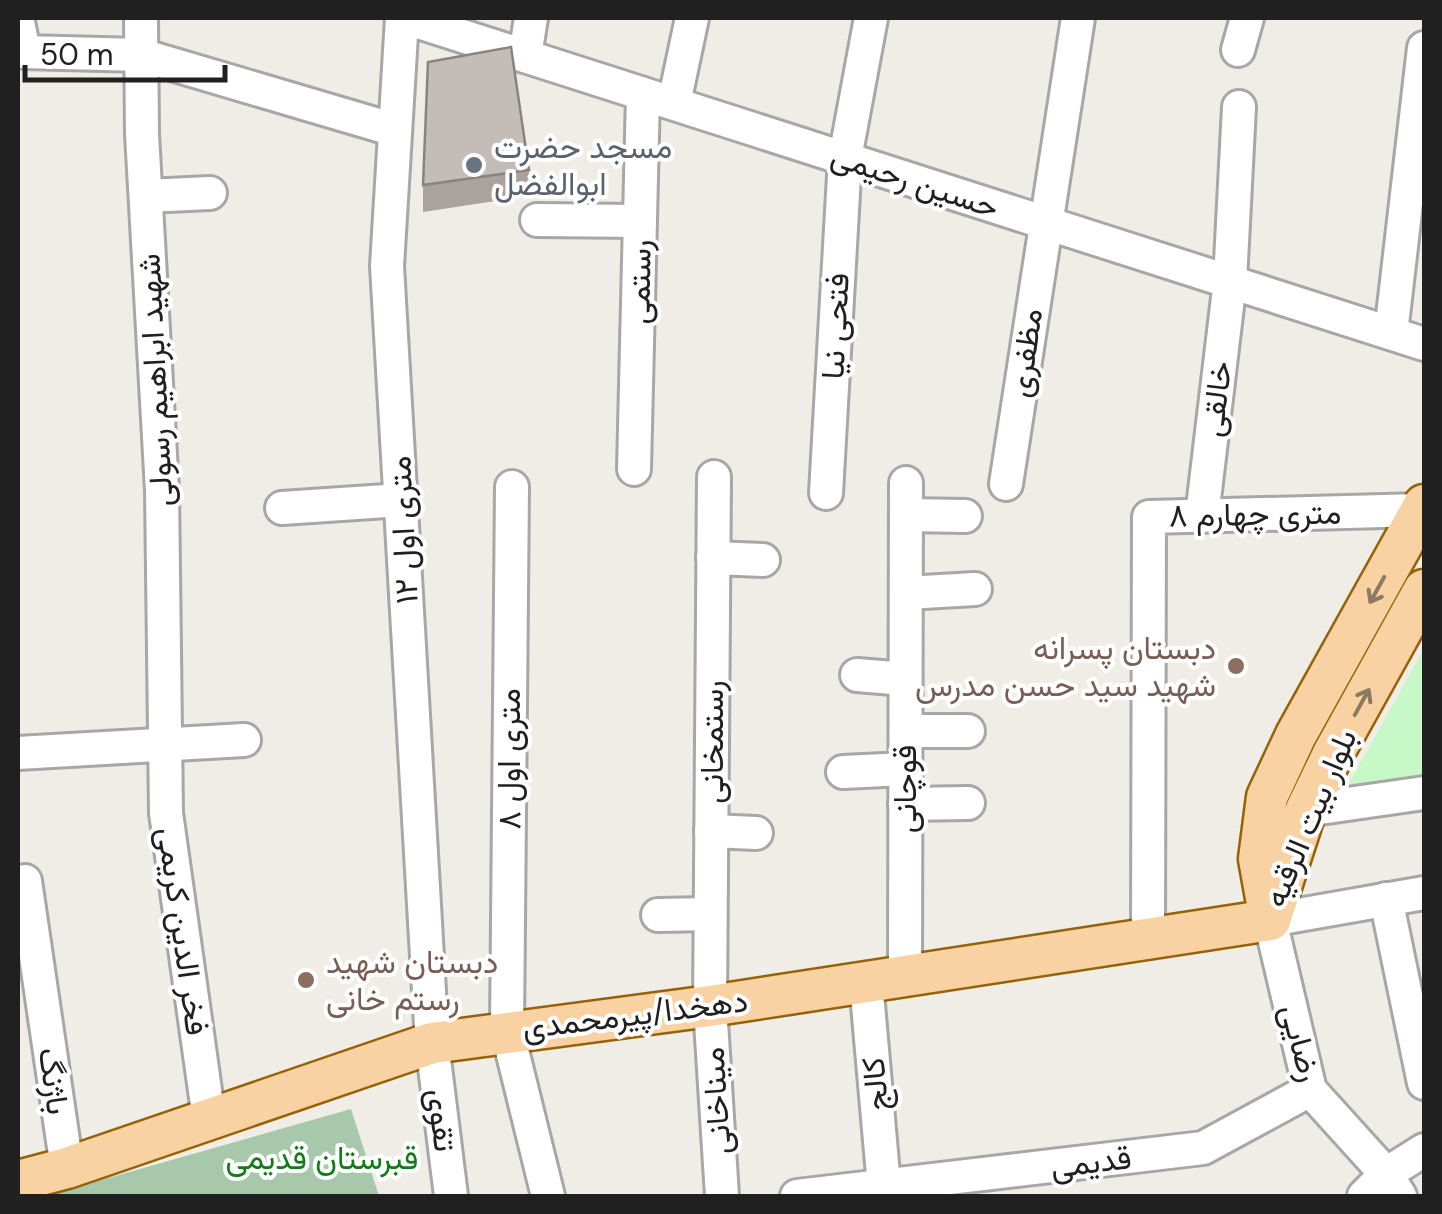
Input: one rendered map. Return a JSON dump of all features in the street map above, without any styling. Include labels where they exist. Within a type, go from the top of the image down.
[{"type":"main road","name":"بلوار بیت الرقیه","points":[[1270,920],[1259,859],[1266,796],[1296,734],[1423,508]]},
{"type":"main road","name":"بلوار بیت الرقیه","points":[[1270,920],[1306,810],[1424,590]]},
{"type":"main road","name":"دهخدا/پیرمحمدی","points":[[18,1180],[67,1168],[432,1043],[710,1006],[1270,920]]},
{"type":"street","name":"شهید ابراهیم رسولی","points":[[141,18],[162,490],[166,743]]},
{"type":"street","name":"حسین رحیمی","points":[[404,18],[1424,344]]},
{"type":"street","name":"۱۲ متری اول","points":[[404,18],[387,266],[432,1043]]},
{"type":"street","points":[[526,56],[531,18]]},
{"type":"street","name":"رستمی","points":[[634,470],[640,221],[659,98],[692,18]]},
{"type":"street","name":"فتحی نیا","points":[[826,493],[845,158],[871,18]]},
{"type":"street","name":"مظفری","points":[[1006,484],[1078,18]]},
{"type":"street","points":[[1238,50],[1247,18]]},
{"type":"street","points":[[18,22],[24,52],[141,55],[395,130]]},
{"type":"street","points":[[1392,333],[1424,48]]},
{"type":"street","name":"خالقی","points":[[1202,516],[1230,282],[1239,107]]},
{"type":"street","points":[[146,196],[210,194]]},
{"type":"street","points":[[537,220],[640,221]]},
{"type":"street","name":"رستمخانی","points":[[710,1006],[714,477]]},
{"type":"street","name":"۸ متری اول","points":[[512,487],[507,1030],[548,1196]]},
{"type":"street","name":"قوچانی","points":[[886,979],[905,804],[906,499],[965,516]]},
{"type":"street","points":[[282,508],[401,500]]},
{"type":"street","name":"۸ متری چهارم","points":[[1148,938],[1149,517],[1423,508]]},
{"type":"street","points":[[713,558],[763,560]]},
{"type":"street","points":[[906,593],[975,589]]},
{"type":"street","points":[[857,675],[906,679]]},
{"type":"street","points":[[906,730],[968,731]]},
{"type":"street","points":[[18,753],[244,740]]},
{"type":"street","name":"فخر الدین کریمی","points":[[166,743],[166,813],[209,1119]]},
{"type":"street","points":[[843,772],[906,769]]},
{"type":"street","points":[[1306,810],[1424,792]]},
{"type":"street","points":[[905,804],[968,802]]},
{"type":"street","points":[[711,830],[756,833]]},
{"type":"street","name":"باژنگ","points":[[18,883],[24,882],[67,1168]]},
{"type":"street","points":[[1270,920],[1424,892]]},
{"type":"street","points":[[1386,899],[1416,1003],[1424,1083]]},
{"type":"street","points":[[658,915],[710,914]]},
{"type":"street","name":"رضایی","points":[[1270,920],[1310,1090],[1383,1189]]},
{"type":"street","name":"کالج","points":[[884,1186],[886,979]]},
{"type":"street","name":"میناخانی","points":[[710,1006],[722,1196]]},
{"type":"street","name":"تقوی","points":[[432,1043],[452,1196]]},
{"type":"street","name":"قدیمی","points":[[798,1196],[1203,1148],[1310,1090]]},
{"type":"street","points":[[1383,1189],[1424,1150]]},
{"type":"green space","points":[[1424,649],[1424,775],[1347,787]]},
{"type":"green space","name":"قبرستان قدیمى","points":[[351,1109],[379,1196],[45,1196]]},
{"type":"building","name":"مسجد حضرت ابوالفضل","points":[[511,47],[529,170],[423,185],[428,62]]},
{"type":"place","name":"مسجد حضرت ابوالفضل","points":[[474,165]]},
{"type":"place","name":"دبستان پسرانه شهید سید حسن مدرس","points":[[1236,666]]},
{"type":"place","name":"دبستان شهید رستم خانی","points":[[306,980]]}]
